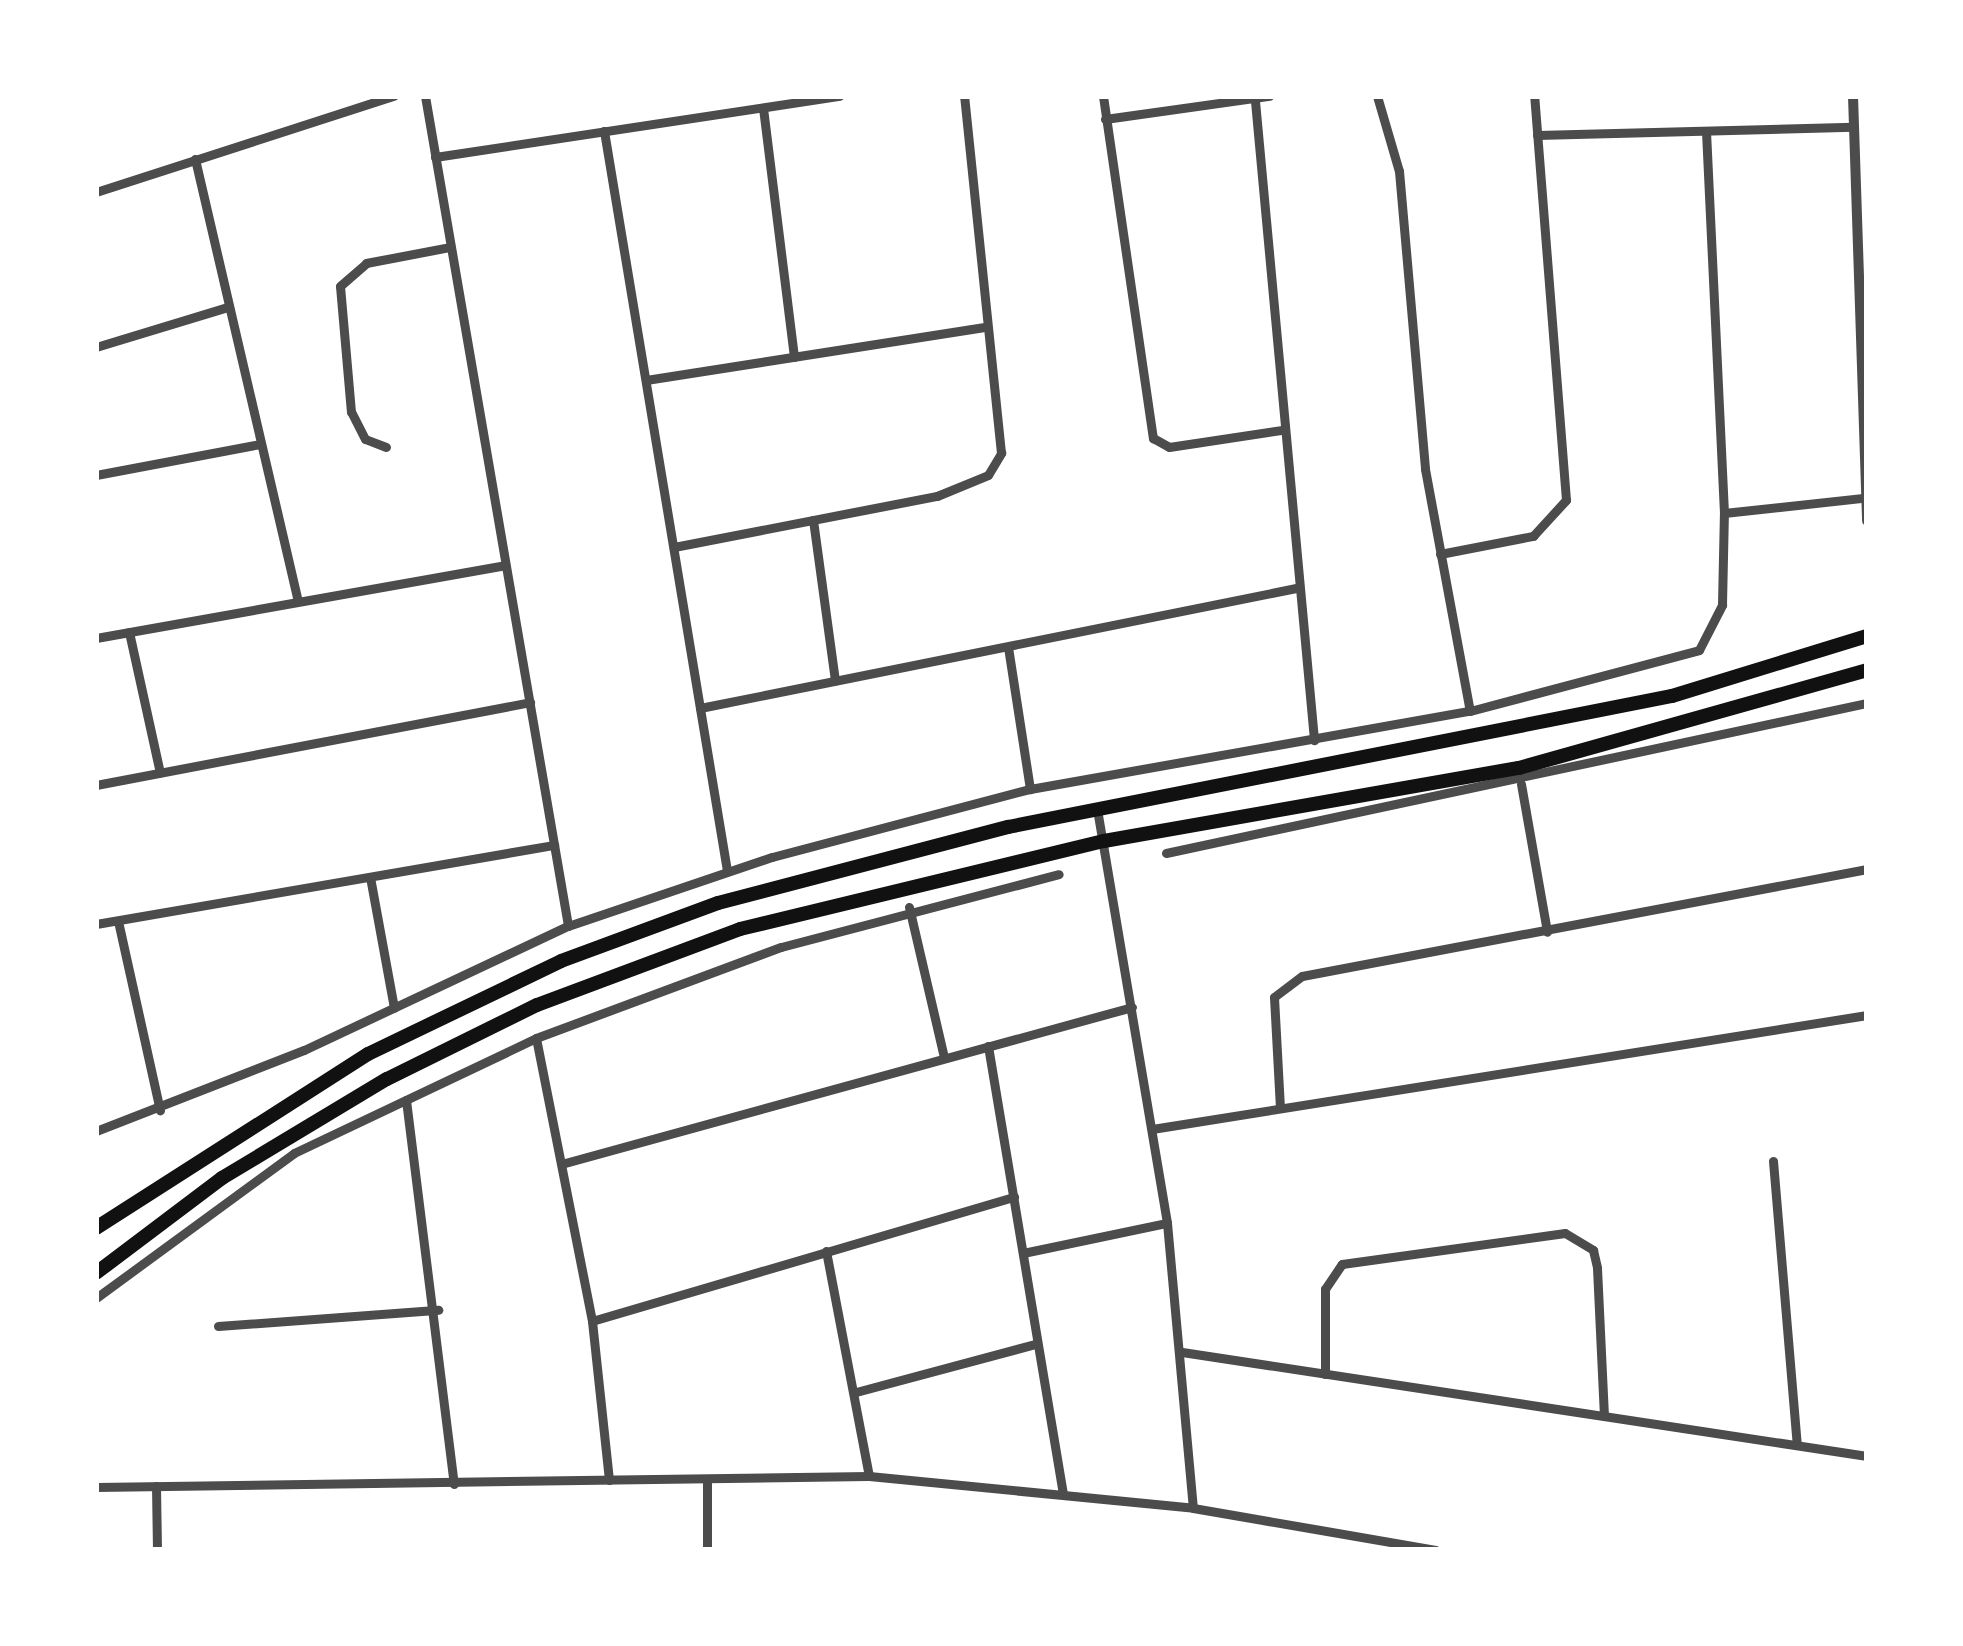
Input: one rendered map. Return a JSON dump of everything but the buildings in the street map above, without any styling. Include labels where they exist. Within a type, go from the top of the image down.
[{"type":"main road","points":[[96,1228],[349,1065],[561,961],[741,897],[1097,809],[1672,696],[1867,636]]},
{"type":"main road","points":[[96,1273],[243,1165],[537,1005],[740,929],[1104,842],[1519,768],[1867,670]]},
{"type":"street","points":[[96,192],[394,96]]},
{"type":"street","points":[[425,96],[568,926]]},
{"type":"street","points":[[436,157],[839,96]]},
{"type":"street","points":[[674,547],[813,520],[988,475],[1001,453],[983,327],[964,96]]},
{"type":"street","points":[[1103,96],[1153,438],[1169,447],[1281,430]]},
{"type":"street","points":[[1105,119],[1269,96]]},
{"type":"street","points":[[1377,96],[1399,172],[1440,554],[1470,711]]},
{"type":"street","points":[[1440,554],[1533,536],[1566,500],[1534,96]]},
{"type":"street","points":[[1853,96],[1853,314],[1867,521]]},
{"type":"street","points":[[1255,101],[1281,430],[1314,740]]},
{"type":"street","points":[[763,108],[794,357]]},
{"type":"street","points":[[1537,135],[1853,127]]},
{"type":"street","points":[[604,131],[728,871]]},
{"type":"street","points":[[96,1131],[160,1110],[568,926],[728,871],[1030,789],[1470,711],[1673,662],[1717,631],[1724,513],[1706,131]]},
{"type":"street","points":[[196,159],[298,600]]},
{"type":"street","points":[[386,447],[365,439],[351,412],[340,286],[366,263],[450,247]]},
{"type":"street","points":[[96,347],[228,308]]},
{"type":"street","points":[[1853,314],[1867,314]]},
{"type":"street","points":[[646,380],[983,327]]},
{"type":"street","points":[[96,475],[260,444]]},
{"type":"street","points":[[1724,513],[1863,498]]},
{"type":"street","points":[[813,520],[835,681]]},
{"type":"street","points":[[96,638],[506,565]]},
{"type":"street","points":[[700,708],[1296,588]]},
{"type":"street","points":[[129,632],[160,773]]},
{"type":"street","points":[[1008,647],[1030,789]]},
{"type":"street","points":[[96,785],[530,702]]},
{"type":"street","points":[[1166,853],[1521,784],[1867,703]]},
{"type":"street","points":[[1521,784],[1547,932]]},
{"type":"street","points":[[1097,809],[1166,1223],[1182,1352],[1193,1508]]},
{"type":"street","points":[[96,924],[554,845]]},
{"type":"street","points":[[1280,1108],[1282,986],[1867,869]]},
{"type":"street","points":[[96,1298],[294,1153],[536,1038],[909,908],[1059,874]]},
{"type":"street","points":[[370,877],[394,1008]]},
{"type":"street","points":[[909,908],[944,1058]]},
{"type":"street","points":[[118,921],[160,1110]]},
{"type":"street","points":[[565,1163],[1132,1006]]},
{"type":"street","points":[[1152,1129],[1867,1015]]},
{"type":"street","points":[[536,1038],[565,1163],[592,1321],[609,1480]]},
{"type":"street","points":[[988,1046],[1063,1492]]},
{"type":"street","points":[[406,1100],[438,1310],[454,1484]]},
{"type":"street","points":[[1773,1161],[1797,1445]]},
{"type":"street","points":[[592,1321],[1014,1197]]},
{"type":"street","points":[[1024,1253],[1166,1223]]},
{"type":"street","points":[[1325,1374],[1325,1288],[1342,1264],[1565,1233],[1593,1250],[1597,1268],[1604,1416]]},
{"type":"street","points":[[826,1251],[869,1476]]},
{"type":"street","points":[[218,1326],[438,1310]]},
{"type":"street","points":[[856,1392],[1035,1344]]},
{"type":"street","points":[[1182,1352],[1867,1456]]},
{"type":"street","points":[[96,1487],[869,1476],[1193,1508],[1435,1550]]},
{"type":"street","points":[[706,1550],[707,1479]]},
{"type":"street","points":[[156,1486],[157,1550]]}]
